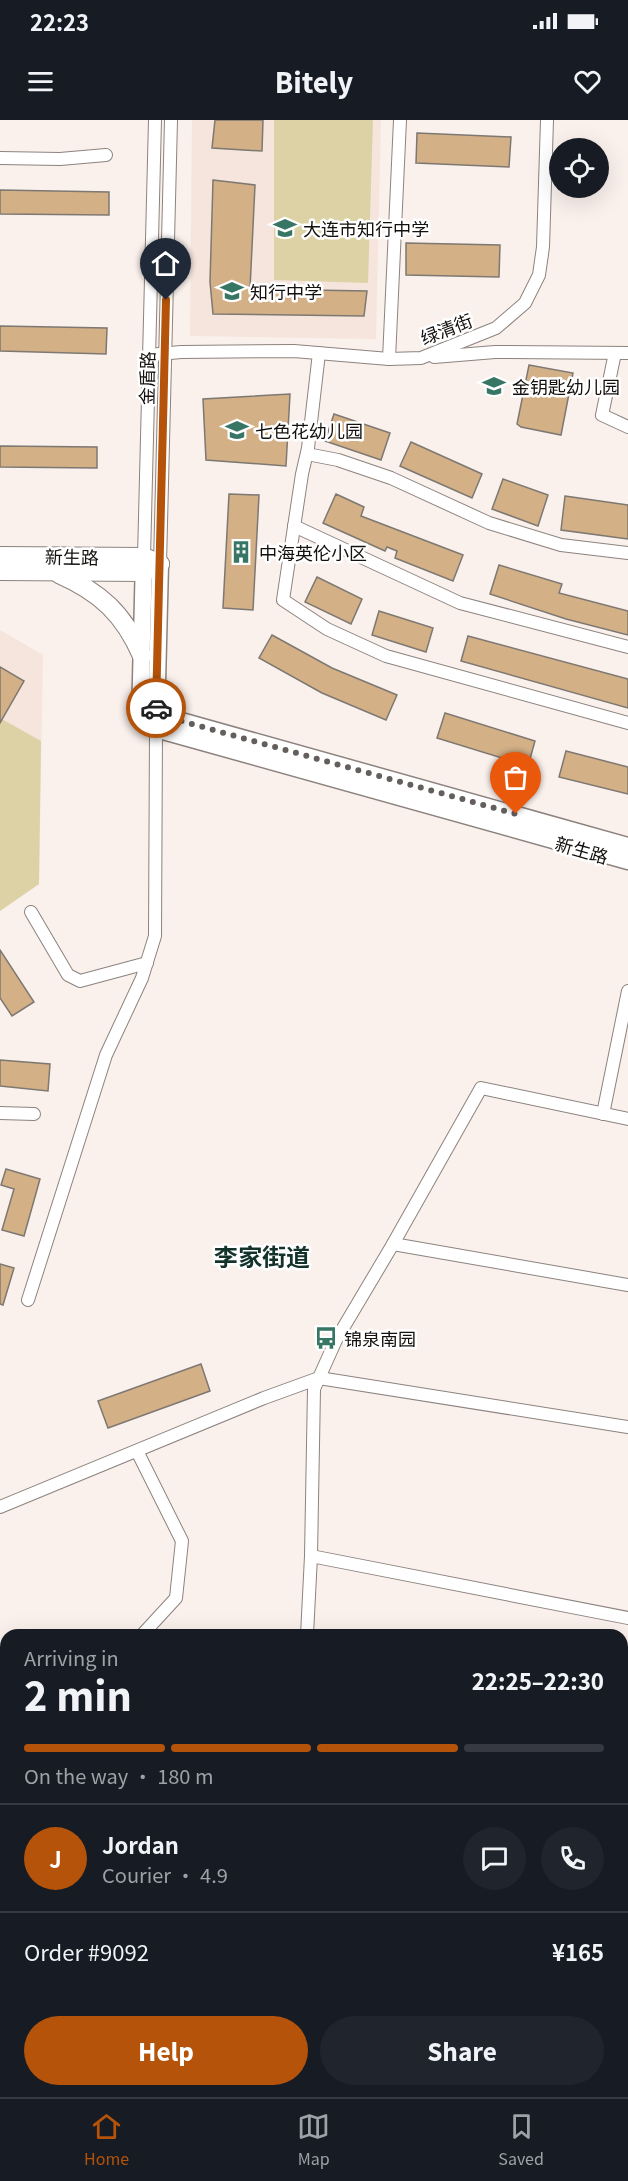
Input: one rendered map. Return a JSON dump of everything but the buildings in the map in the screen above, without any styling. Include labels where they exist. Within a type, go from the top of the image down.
[{"type":"main road","name":"新生路","points":[[0,556],[149,564]]},
{"type":"main road","name":"新生路","points":[[0,571],[51,571],[149,564]]},
{"type":"main road","points":[[51,571],[80,584],[103,600],[122,619],[142,656]]},
{"type":"street","name":"金盾路","points":[[149,564],[149,355],[155,120]]},
{"type":"street","name":"金盾路","points":[[149,564],[165,354],[171,120]]},
{"type":"street","points":[[389,359],[400,120]]},
{"type":"street","name":"绿清街","points":[[149,355],[272,351],[389,359],[421,358],[496,328],[525,303],[538,275],[543,248],[547,120]]},
{"type":"street","points":[[0,159],[60,159],[106,155]]},
{"type":"street","points":[[421,358],[495,352],[622,353],[602,415],[628,427]]},
{"type":"street","points":[[319,353],[307,454],[283,600],[327,629],[386,656],[628,723]]},
{"type":"street","points":[[307,454],[338,460],[391,478],[489,523],[561,545],[628,553]]},
{"type":"street","points":[[294,526],[460,603],[628,646]]},
{"type":"street","points":[[149,564],[142,656],[151,720]]},
{"type":"street","points":[[28,1300],[106,1055],[142,978],[154,936],[149,564]]},
{"type":"street","name":"新生路","points":[[151,720],[628,846]]},
{"type":"street","name":"新生路","points":[[151,720],[628,861]]},
{"type":"street","points":[[31,912],[68,975],[80,981],[147,963]]},
{"type":"street","points":[[603,1114],[628,991]]},
{"type":"street","points":[[307,1629],[314,1389],[336,1340],[481,1088],[628,1119]]},
{"type":"street","points":[[0,1113],[34,1114]]},
{"type":"street","points":[[393,1244],[628,1285]]},
{"type":"street","points":[[0,1507],[264,1398],[319,1378],[628,1427]]},
{"type":"street","points":[[137,1450],[182,1541],[176,1598],[148,1629]]},
{"type":"street","points":[[311,1556],[628,1618]]},
{"type":"shaded area","name":"大连市知行中学","points":[[192,120],[381,120],[376,339],[190,336]]},
{"type":"shaded area","points":[[274,120],[373,120],[368,283],[274,280]]},
{"type":"shaded area","points":[[0,630],[43,655],[39,884],[0,911]]},
{"type":"shaded area","points":[[0,718],[41,741],[39,884],[0,911]]},
{"type":"way so far","points":[[156,708],[156,714],[516,814]]},
{"type":"place","name":"大连市知行中学","points":[[285,228]]},
{"type":"place","name":"知行中学","points":[[232,291]]},
{"type":"place","name":"金钥匙幼儿园","points":[[494,386]]},
{"type":"place","name":"七色花幼儿园","points":[[237,430]]},
{"type":"place","name":"中海英伦小区","points":[[241,552]]},
{"type":"place","name":"锦泉南园","points":[[326,1338]]},
{"type":"district","name":"李家街道","points":[[262,1255]]},
{"type":"route","points":[[156,708],[166,300]]}]
